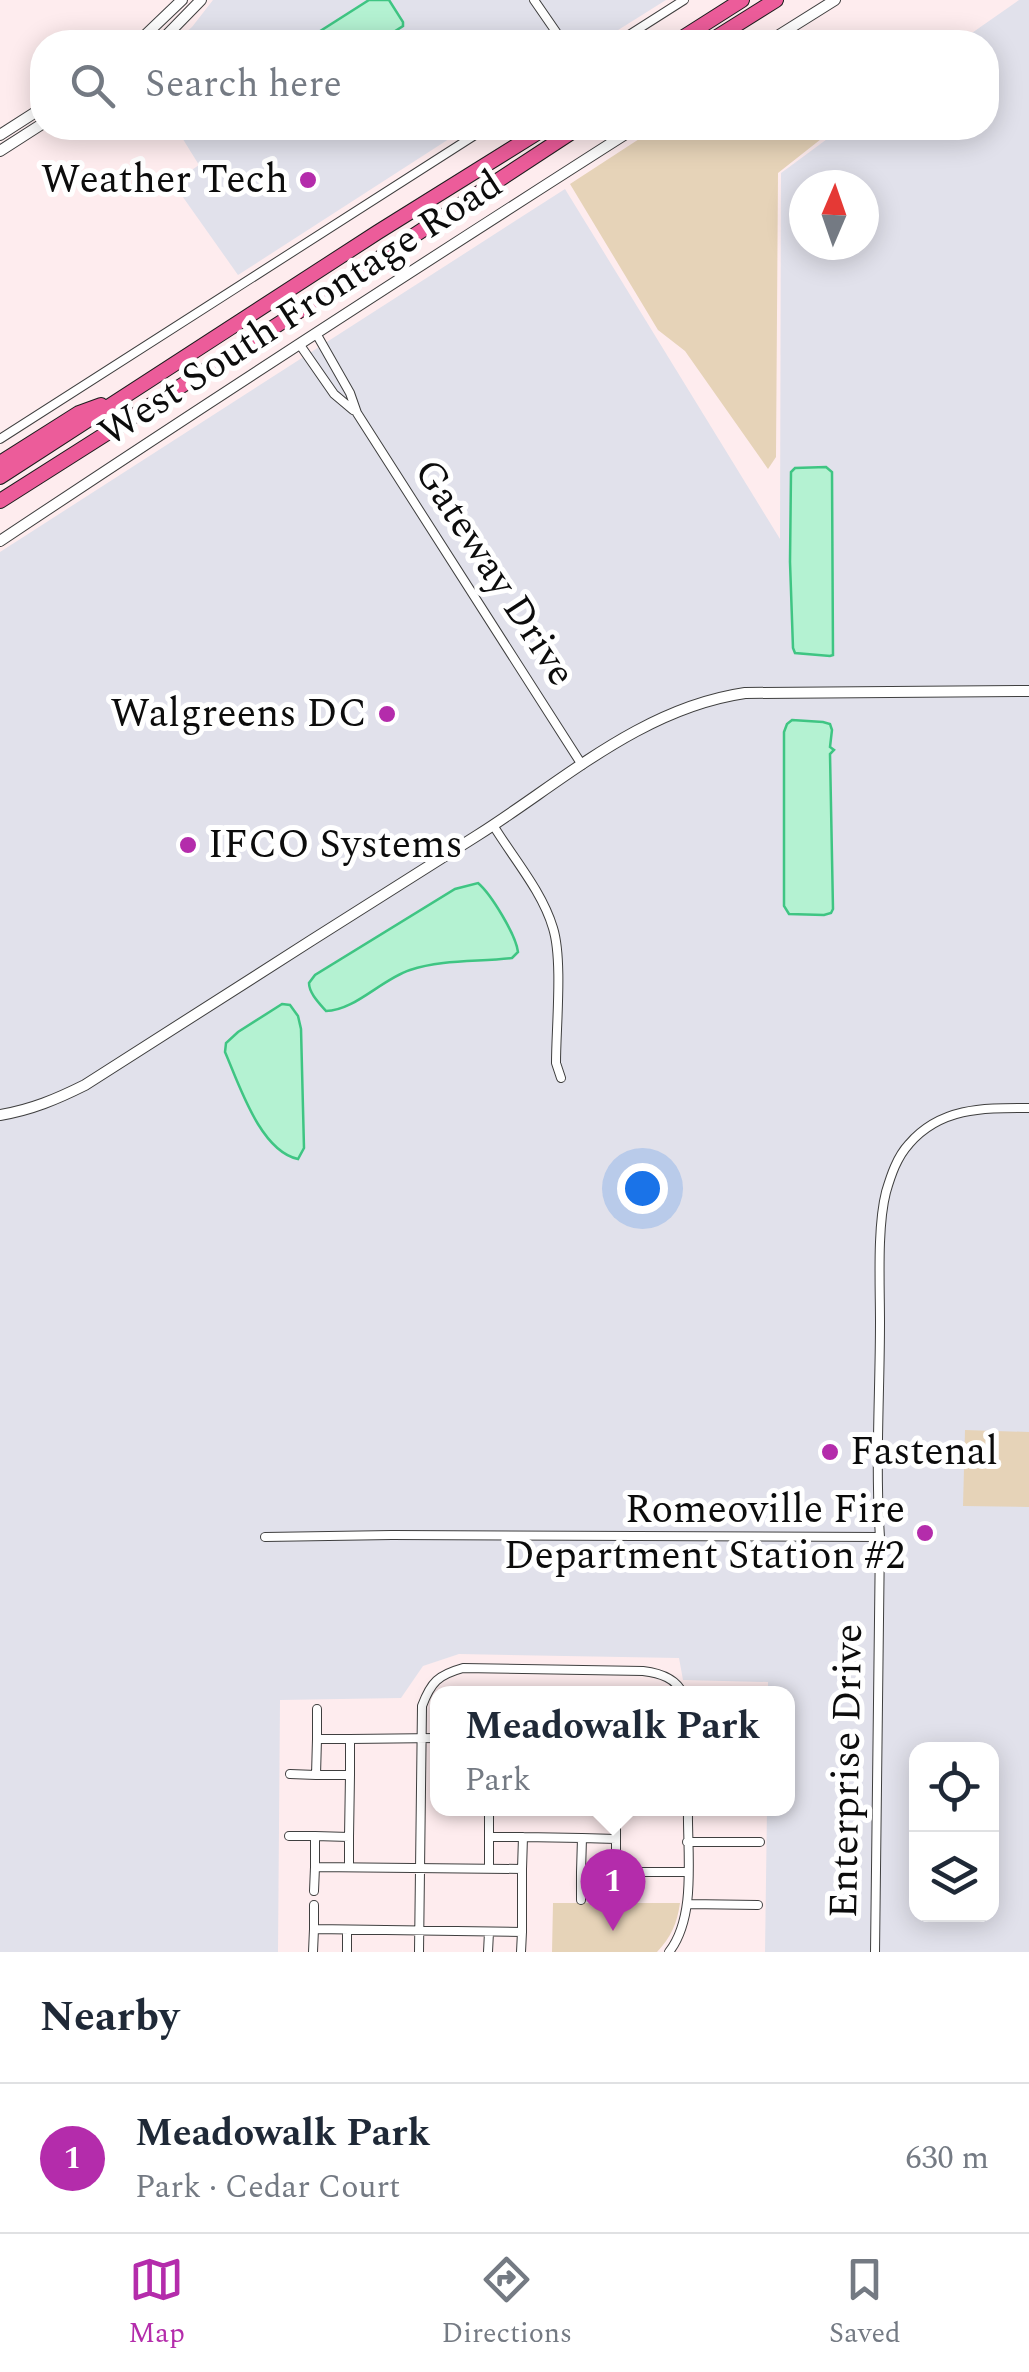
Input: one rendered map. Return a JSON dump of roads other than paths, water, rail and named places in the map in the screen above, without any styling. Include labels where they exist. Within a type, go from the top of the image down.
[{"type":"highway","points":[[695,30],[742,0]]},
{"type":"highway","points":[[728,30],[776,0]]},
{"type":"highway","points":[[0,477],[526,140]]},
{"type":"highway","points":[[0,501],[560,140]]},
{"type":"highway","points":[[0,463],[79,412],[121,399]]},
{"type":"street","points":[[151,30],[182,0]]},
{"type":"street","points":[[172,30],[202,0]]},
{"type":"street","points":[[534,0],[555,30]]},
{"type":"street","points":[[637,30],[684,0]]},
{"type":"street","points":[[787,30],[835,0]]},
{"type":"street","points":[[0,135],[30,116]]},
{"type":"street","points":[[0,151],[30,132]]},
{"type":"street","points":[[0,440],[467,140]]},
{"type":"street","name":"West South Frontage Road","points":[[0,541],[615,140]]},
{"type":"street","name":"Gateway Drive","points":[[316,334],[357,412],[582,765]]},
{"type":"street","name":"Gateway Drive","points":[[300,344],[334,394],[357,412]]},
{"type":"street","points":[[0,1115],[24,1111],[85,1086],[659,718],[717,698],[760,692],[1029,691]]},
{"type":"street","points":[[493,826],[543,904],[554,930],[556,1063],[560,1078]]},
{"type":"street","name":"Enterprise Drive","points":[[875,1952],[880,1537],[877,1498],[885,1194],[908,1144],[928,1126],[956,1112],[1029,1108]]},
{"type":"street","points":[[265,1537],[880,1537]]},
{"type":"street","points":[[432,1686],[447,1673],[463,1668],[658,1673],[679,1686]]},
{"type":"street","points":[[419,1952],[422,1706],[430,1688]]},
{"type":"street","points":[[316,1775],[317,1709]]},
{"type":"street","points":[[316,1739],[430,1738]]},
{"type":"street","points":[[348,1868],[350,1739]]},
{"type":"street","points":[[290,1774],[350,1775]]},
{"type":"street","points":[[489,1816],[489,1868]]},
{"type":"street","points":[[616,1816],[616,1872]]},
{"type":"street","points":[[669,1952],[682,1930],[688,1904],[688,1816]]},
{"type":"street","points":[[289,1836],[349,1837]]},
{"type":"street","points":[[314,1891],[315,1836]]},
{"type":"street","points":[[489,1836],[616,1839]]},
{"type":"street","points":[[521,1952],[523,1837]]},
{"type":"street","points":[[581,1900],[582,1838]]},
{"type":"street","points":[[687,1842],[760,1842]]},
{"type":"street","points":[[315,1867],[522,1869]]},
{"type":"street","points":[[581,1872],[687,1872]]},
{"type":"street","points":[[688,1904],[758,1905]]},
{"type":"street","points":[[314,1905],[314,1952]]},
{"type":"street","points":[[314,1930],[522,1932]]},
{"type":"street","points":[[347,1930],[347,1952]]},
{"type":"street","points":[[488,1932],[488,1952]]},
{"type":"place","name":"Weather Tech","points":[[308,180]]},
{"type":"place","name":"Walgreens DC","points":[[387,714]]},
{"type":"place","name":"IFCO Systems","points":[[188,845]]},
{"type":"place","name":"Fastenal","points":[[830,1452]]},
{"type":"place","name":"Romeoville Fire Department Station #2","points":[[925,1533]]},
{"type":"place","name":"Meadowalk Park","points":[[613,1931]]}]
